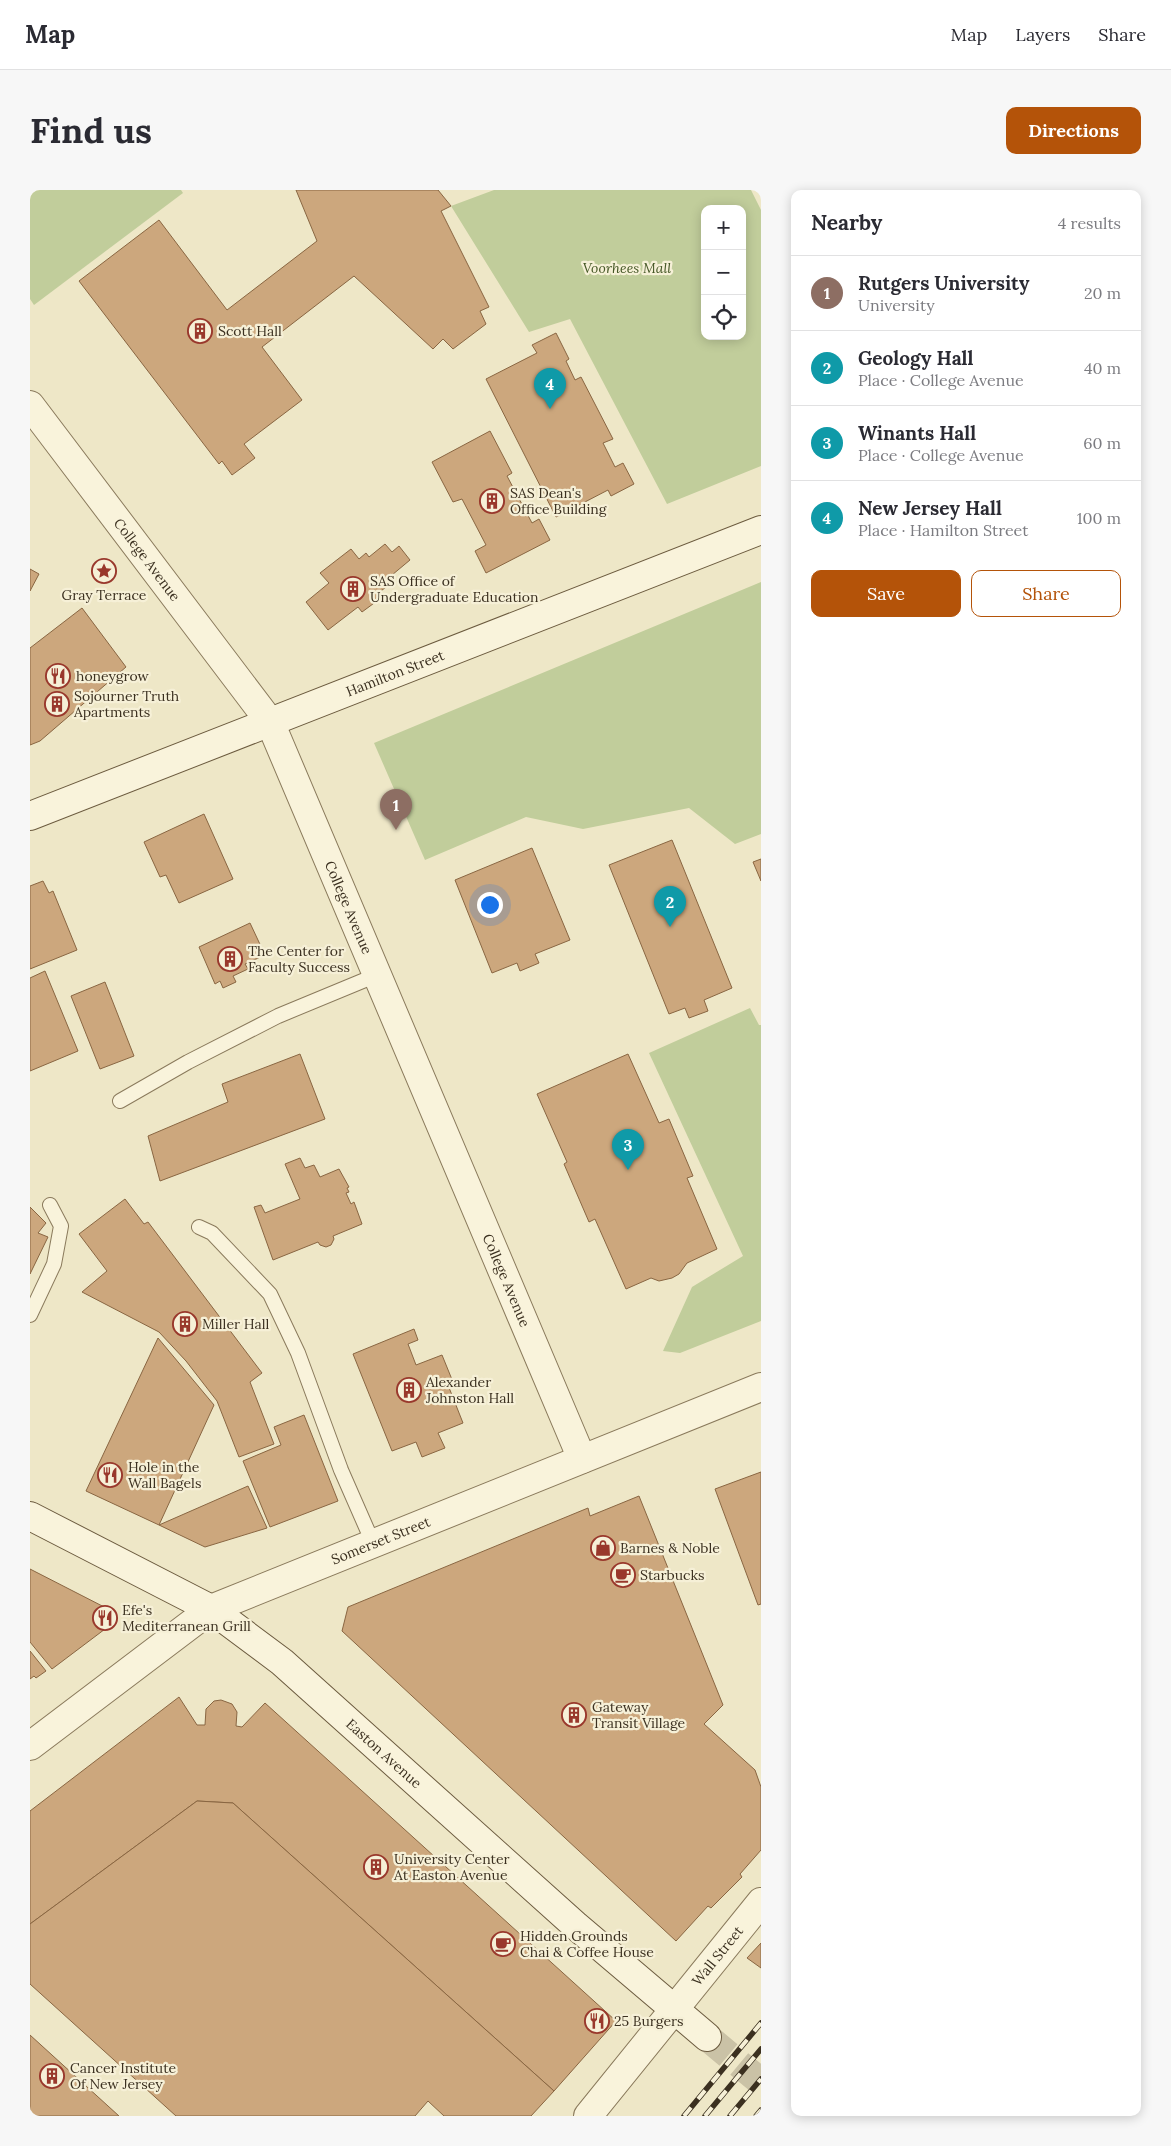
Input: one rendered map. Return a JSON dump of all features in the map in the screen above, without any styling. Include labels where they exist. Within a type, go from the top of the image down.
[{"type":"street","name":"College Avenue","points":[[30,405],[270,722],[582,1459]]},
{"type":"street","name":"Hamilton Street","points":[[30,816],[761,530]]},
{"type":"street","name":"Somerset Street","points":[[30,1746],[211,1609],[761,1387]]},
{"type":"street","name":"Easton Avenue","points":[[30,1516],[211,1609],[282,1662],[568,1918],[706,2037]]},
{"type":"street","name":"Wall Street","points":[[588,2116],[761,1902]]},
{"type":"lane","points":[[120,1101],[188,1062],[278,1016],[377,975]]},
{"type":"lane","points":[[30,1315],[54,1264],[61,1226],[50,1205]]},
{"type":"lane","points":[[199,1226],[212,1233],[270,1294],[298,1353],[341,1470],[373,1543]]},
{"type":"green space","points":[[30,190],[181,190],[183,193],[34,305],[30,299]]},
{"type":"green space","name":"Voorhees Mall","points":[[494,190],[751,190],[761,210],[761,466],[667,504],[570,319],[529,332],[451,206]]},
{"type":"green space","points":[[761,582],[761,834],[735,844],[689,808],[583,829],[526,817],[425,860],[374,743]]},
{"type":"green space","points":[[750,1008],[759,1025],[761,1025],[761,1321],[680,1353],[663,1351],[692,1287],[743,1256],[649,1053]]},
{"type":"building","name":"Scott Hall","points":[[296,190],[438,190],[451,206],[441,211],[489,307],[480,311],[486,324],[453,349],[443,339],[433,349],[354,276],[262,347],[302,400],[244,444],[255,458],[232,475],[222,461],[219,464],[79,281],[159,220],[227,310],[317,241]]},
{"type":"building","points":[[556,333],[569,359],[566,361],[575,380],[581,377],[613,439],[603,443],[615,467],[623,463],[634,484],[611,496],[608,490],[556,517],[486,379],[537,353],[532,345]]},
{"type":"building","name":"SAS Dean's Office Building","points":[[490,431],[512,473],[507,476],[532,523],[539,519],[550,540],[486,573],[475,551],[486,545],[462,499],[453,502],[432,462]]},
{"type":"building","name":"SAS Office of Undergraduate Education","points":[[385,544],[392,552],[399,546],[410,560],[386,580],[389,585],[378,593],[381,598],[362,612],[358,607],[328,630],[306,602],[329,583],[320,573],[351,549],[359,559],[366,553],[369,557]]},
{"type":"building","points":[[30,569],[39,574],[30,591]]},
{"type":"building","name":"Sojourner Truth Apartments","points":[[82,608],[126,667],[40,741],[30,745],[30,648]]},
{"type":"building","points":[[204,814],[233,879],[179,903],[166,875],[160,877],[144,842]]},
{"type":"building","points":[[672,840],[732,988],[704,1000],[708,1011],[689,1018],[685,1008],[669,1014],[609,865]]},
{"type":"building","points":[[532,848],[570,940],[535,954],[539,963],[520,971],[517,963],[492,973],[455,880]]},
{"type":"building","points":[[761,859],[761,881],[753,862]]},
{"type":"building","points":[[43,881],[49,893],[53,891],[77,950],[30,969],[30,886]]},
{"type":"building","name":"The Center for Faculty Success","points":[[250,923],[265,955],[245,964],[248,969],[233,976],[236,982],[223,988],[220,981],[215,984],[199,947]]},
{"type":"building","points":[[45,971],[78,1051],[30,1071],[30,978]]},
{"type":"building","points":[[105,982],[134,1056],[100,1069],[71,996]]},
{"type":"building","points":[[300,1054],[325,1119],[160,1181],[148,1136],[228,1102],[222,1084]]},
{"type":"building","points":[[628,1054],[659,1123],[669,1119],[693,1176],[687,1178],[717,1249],[687,1263],[679,1274],[672,1278],[659,1281],[651,1278],[626,1289],[595,1219],[589,1222],[564,1164],[567,1162],[537,1094]]},
{"type":"building","points":[[300,1158],[305,1168],[314,1165],[320,1177],[339,1169],[349,1187],[347,1188],[349,1192],[346,1193],[351,1204],[354,1202],[362,1224],[333,1236],[334,1239],[331,1245],[326,1247],[318,1242],[273,1260],[254,1207],[261,1205],[265,1213],[300,1199],[285,1164]]},
{"type":"building","name":"Miller Hall","points":[[125,1199],[144,1224],[148,1222],[262,1373],[250,1382],[274,1444],[239,1457],[217,1401],[186,1361],[159,1332],[82,1292],[107,1271],[79,1234]]},
{"type":"building","points":[[30,1207],[46,1223],[38,1233],[48,1237],[30,1274]]},
{"type":"building","name":"Alexander Johnston Hall","points":[[414,1329],[418,1340],[408,1344],[416,1365],[442,1355],[453,1382],[448,1385],[463,1423],[438,1433],[445,1448],[422,1457],[416,1442],[392,1451],[353,1354]]},
{"type":"building","points":[[158,1338],[214,1405],[159,1525],[86,1491]]},
{"type":"building","points":[[304,1415],[338,1501],[270,1527],[243,1461],[281,1445],[274,1427]]},
{"type":"building","points":[[761,1472],[761,1604],[758,1605],[715,1489]]},
{"type":"building","points":[[248,1486],[267,1528],[205,1547],[159,1525]]},
{"type":"building","name":"Gateway Transit Village","points":[[639,1496],[723,1705],[704,1724],[755,1770],[761,1787],[761,1850],[740,1874],[742,1877],[711,1908],[708,1906],[676,1941],[342,1631],[348,1607],[588,1508],[590,1516]]},
{"type":"building","points":[[30,1569],[112,1611],[113,1623],[52,1669],[30,1642]]},
{"type":"building","points":[[30,1651],[46,1671],[36,1678],[34,1676],[30,1679]]},
{"type":"building","name":"University Center At Easton Avenue","points":[[179,1697],[197,1725],[205,1725],[206,1709],[214,1701],[221,1700],[232,1704],[237,1712],[236,1726],[242,1727],[265,1703],[616,2021],[554,2091],[233,1803],[197,1801],[30,1924],[30,1811]]},
{"type":"building","points":[[197,1801],[233,1803],[554,2091],[531,2116],[444,2116],[428,2101],[415,2116],[176,2116],[30,1984],[30,1924]]},
{"type":"building","points":[[761,1943],[761,1968],[747,1958]]},
{"type":"building","name":"Cancer Institute Of New Jersey","points":[[30,2035],[119,2116],[30,2116]]},
{"type":"tunnel","points":[[707,2037],[761,2082]]},
{"type":"railway","points":[[684,2116],[761,2023]]},
{"type":"railway","points":[[705,2116],[761,2049]]},
{"type":"railway","points":[[730,2116],[761,2079]]},
{"type":"railway","points":[[756,2116],[761,2110]]},
{"type":"place","name":"Scott Hall","points":[[200,331]]},
{"type":"place","name":"New Jersey Hall","points":[[550,409]]},
{"type":"place","name":"SAS Dean's Office Building","points":[[492,501]]},
{"type":"place","name":"Gray Terrace","points":[[104,571]]},
{"type":"place","name":"SAS Office of Undergraduate Education","points":[[353,589]]},
{"type":"place","name":"honeygrow","points":[[58,676]]},
{"type":"place","name":"Sojourner Truth Apartments","points":[[57,704]]},
{"type":"place","name":"Rutgers University","points":[[396,830]]},
{"type":"place","name":"Geology Hall","points":[[670,927]]},
{"type":"place","name":"The Center for Faculty Success","points":[[230,959]]},
{"type":"place","name":"Winants Hall","points":[[628,1170]]},
{"type":"place","name":"Miller Hall","points":[[185,1324]]},
{"type":"place","name":"Alexander Johnston Hall","points":[[409,1390]]},
{"type":"place","name":"Hole in the Wall Bagels","points":[[110,1475]]},
{"type":"place","name":"Barnes & Noble","points":[[603,1548]]},
{"type":"place","name":"Starbucks","points":[[623,1575]]},
{"type":"place","name":"Efe's Mediterranean Grill","points":[[105,1618]]},
{"type":"place","name":"Gateway Transit Village","points":[[574,1715]]},
{"type":"place","name":"University Center At Easton Avenue","points":[[376,1867]]},
{"type":"place","name":"Hidden Grounds Chai & Coffee House","points":[[503,1944]]},
{"type":"place","name":"25 Burgers","points":[[597,2021]]},
{"type":"place","name":"Cancer Institute Of New Jersey","points":[[52,2076]]}]
